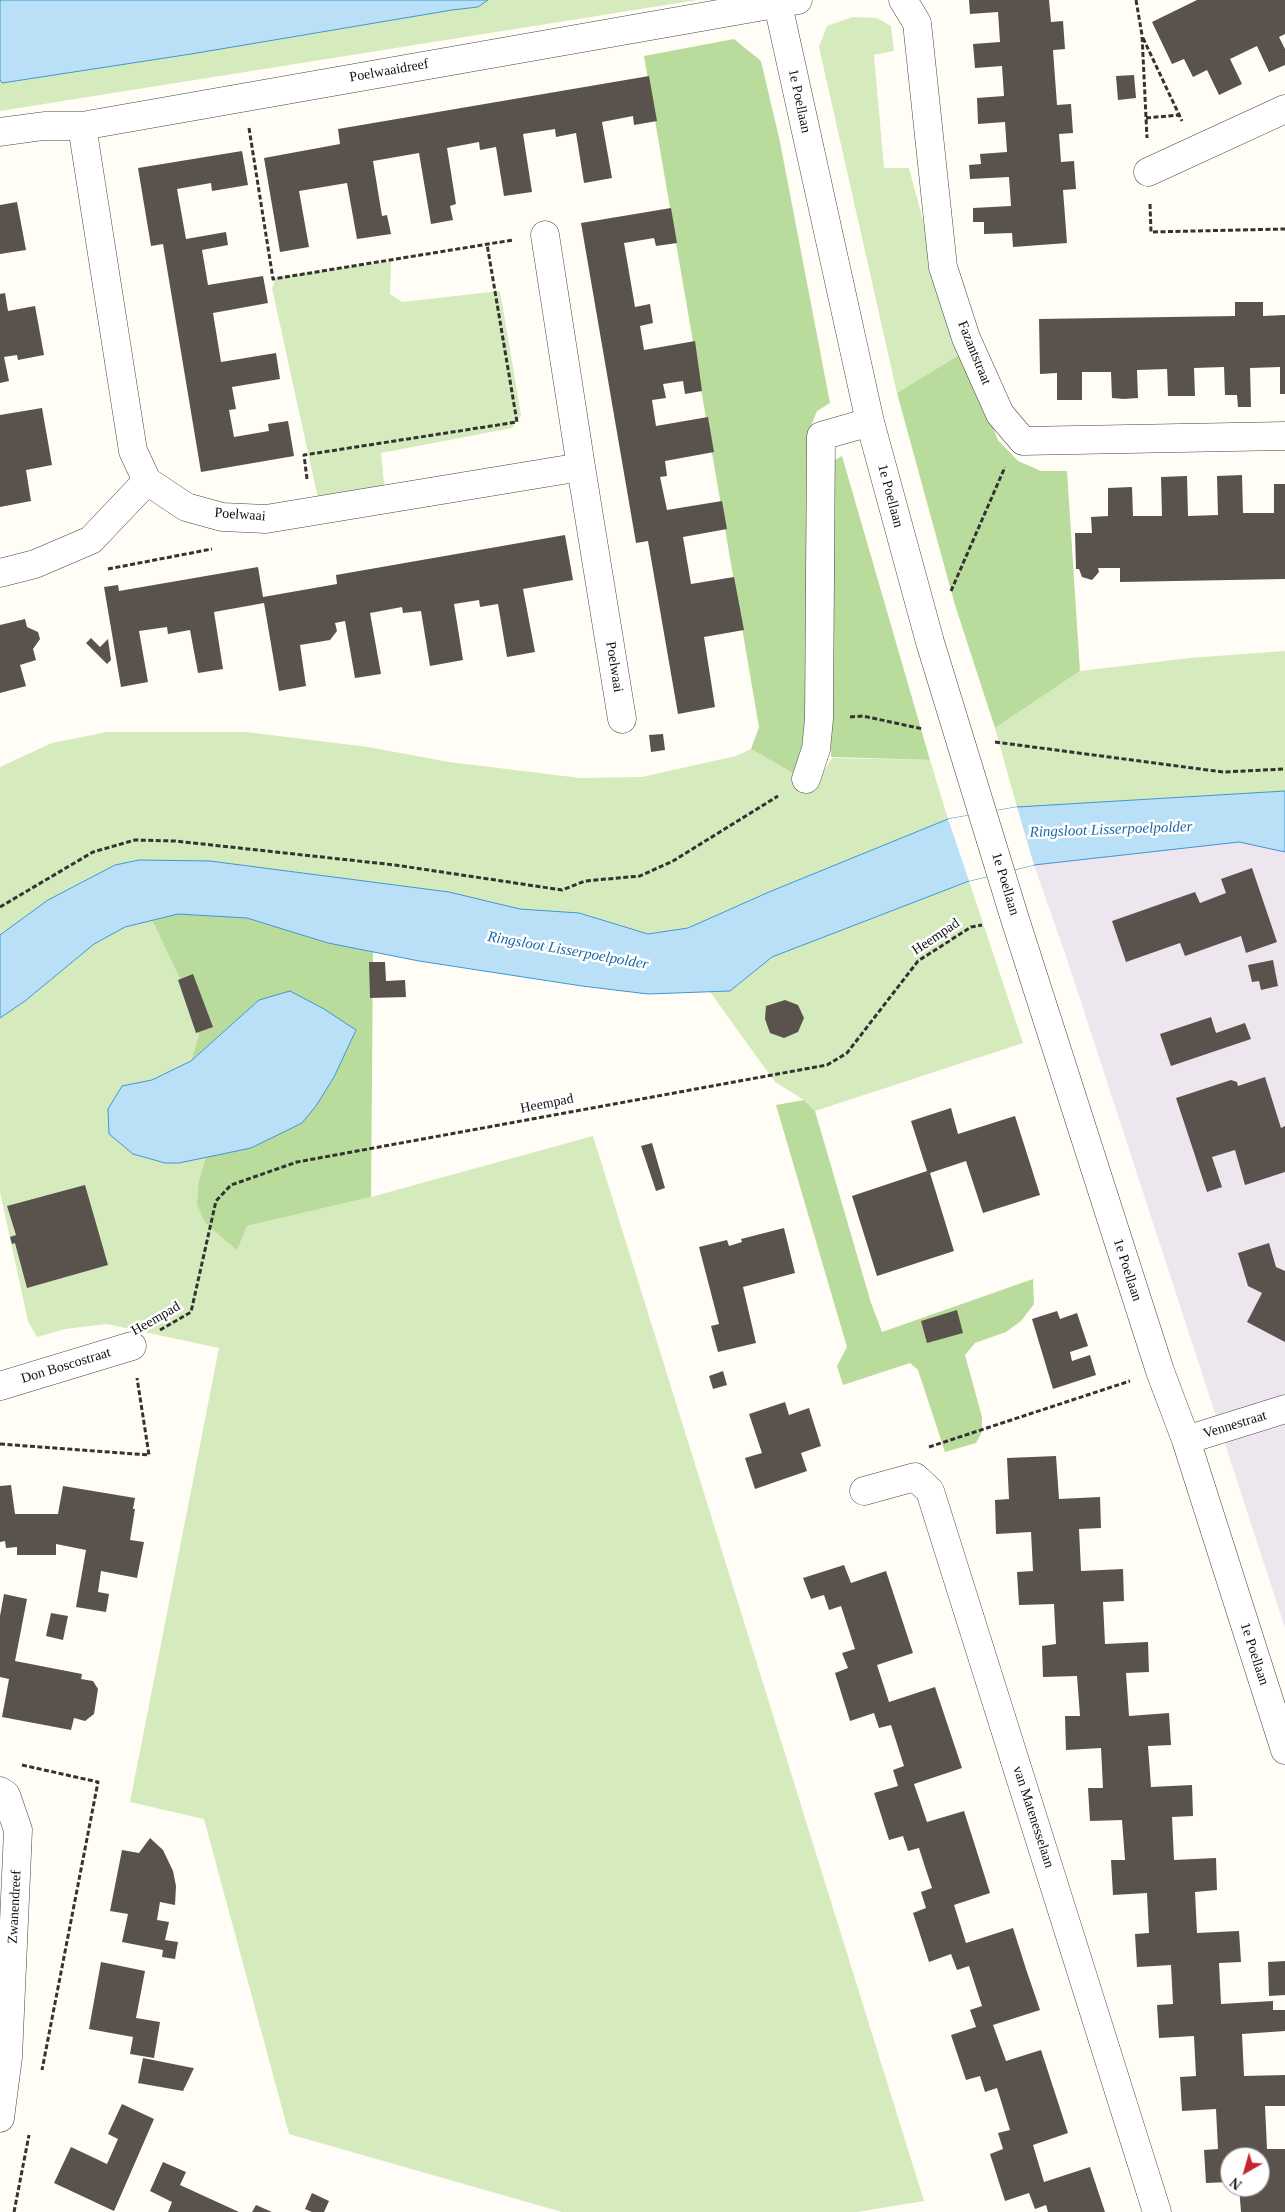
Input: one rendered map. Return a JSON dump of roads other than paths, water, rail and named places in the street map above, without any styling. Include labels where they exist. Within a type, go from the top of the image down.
[{"type":"street","name":"Fazantstraat","points":[[903,0],[917,23],[943,267],[966,338],[996,406],[1000,414],[1023,441],[1285,436]]},
{"type":"street","name":"Poelwaaidreef","points":[[0,132],[44,126],[82,126],[784,1]]},
{"type":"street","name":"1e Poellaan","points":[[784,1],[870,422],[930,642],[1014,916],[1160,1371],[1186,1440],[1285,1750]]},
{"type":"street","points":[[1148,172],[1285,109]]},
{"type":"street","points":[[0,573],[35,564],[91,540],[147,481],[133,451],[82,126]]},
{"type":"street","name":"Poelwaai","points":[[545,235],[580,467],[622,719]]},
{"type":"street","points":[[806,779],[816,749],[819,719],[821,436],[870,422]]},
{"type":"street","name":"Poelwaai","points":[[147,481],[186,507],[222,517],[266,519],[580,467]]},
{"type":"street","name":"Don Boscostraat","points":[[0,1386],[132,1346]]},
{"type":"street","name":"Vennestraat","points":[[1186,1440],[1285,1409]]},
{"type":"street","name":"van Matenesselaan","points":[[864,1491],[915,1477],[930,1491],[1157,2212]]},
{"type":"street","name":"Zwanendreef","points":[[0,1791],[6,1795],[18,1830],[8,2057],[0,2118]]},
{"type":"water","points":[[0,0],[488,0],[478,7],[2,83],[0,80]]},
{"type":"water","name":"Ringsloot Lisserpoelpolder","points":[[1285,791],[1285,852],[1239,842],[1034,865],[969,881],[772,957],[730,991],[648,994],[582,986],[419,961],[328,943],[247,918],[178,914],[125,927],[94,944],[25,1001],[0,1018],[0,935],[48,900],[115,865],[139,860],[210,861],[449,892],[520,909],[579,913],[648,934],[688,928],[769,892],[948,819],[1017,807]]},
{"type":"water","points":[[290,991],[324,1009],[356,1030],[334,1077],[316,1106],[302,1123],[251,1148],[179,1163],[165,1163],[133,1154],[109,1134],[108,1109],[122,1086],[152,1080],[191,1061],[259,1000]]}]
